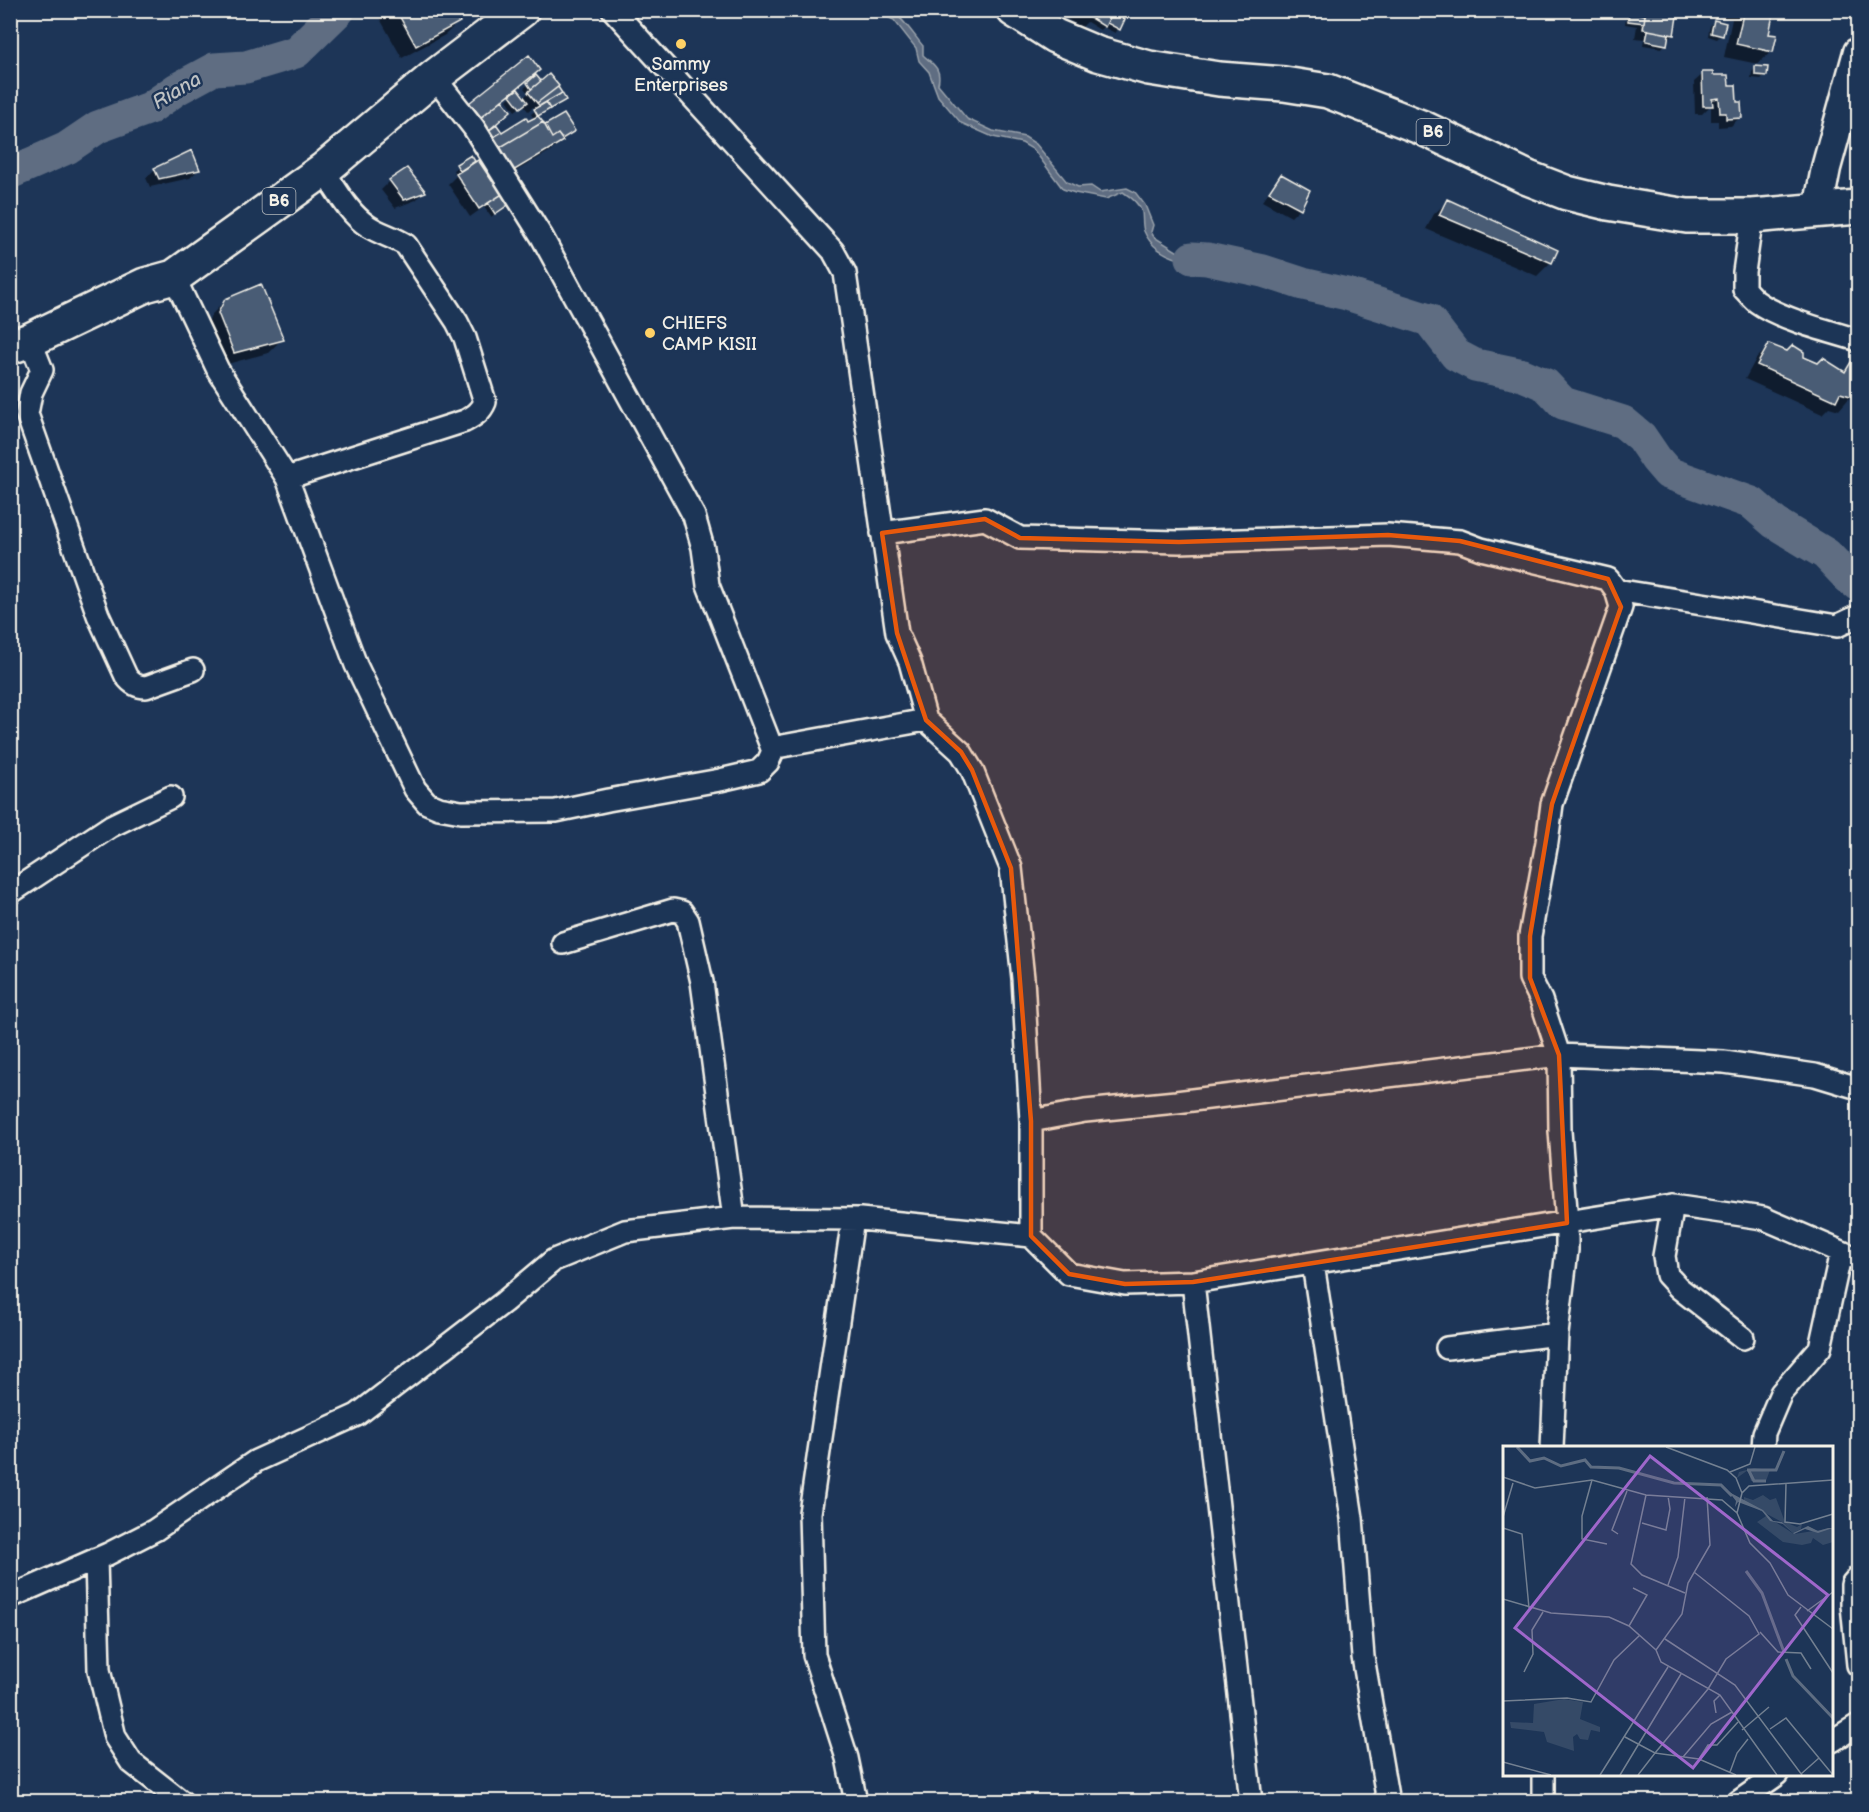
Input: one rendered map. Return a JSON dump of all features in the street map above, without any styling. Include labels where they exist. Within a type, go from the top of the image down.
[{"type":"highway","name":"B6","points":[[20,344],[145,285],[174,277],[323,170],[444,90],[522,10]]},
{"type":"highway","name":"B6","points":[[1014,10],[1055,36],[1098,54],[1149,68],[1219,79],[1284,84],[1328,91],[1423,128],[1528,178],[1567,193],[1608,203],[1687,216],[1752,216],[1858,207]]},
{"type":"street","points":[[613,10],[833,251],[845,273],[897,633],[910,662],[926,720],[961,752],[972,770],[1011,868],[1023,978],[1031,1121],[1030,1236]]},
{"type":"street","points":[[1818,209],[1826,168],[1858,52]]},
{"type":"street","points":[[444,90],[474,128],[542,237],[694,516],[703,548],[708,585],[773,751]]},
{"type":"street","points":[[287,478],[465,421],[475,416],[483,408],[485,402],[465,338],[457,322],[406,245],[366,225],[351,210],[323,170]]},
{"type":"street","points":[[1752,216],[1744,272],[1744,289],[1758,303],[1777,312],[1858,340]]},
{"type":"street","points":[[174,277],[219,370],[287,478],[356,665],[415,789],[427,803],[461,813],[556,811],[759,771],[777,747],[926,720]]},
{"type":"street","points":[[20,344],[42,370],[31,393],[27,414],[98,615],[126,676],[132,684],[146,687],[193,670]]},
{"type":"street","points":[[882,533],[985,519],[1020,537],[1031,538],[1179,542],[1388,535],[1460,541],[1481,549],[1608,579],[1616,590],[1621,607],[1552,804],[1530,936],[1530,978],[1541,999],[1559,1055],[1560,1131],[1567,1223],[1567,1250],[1557,1334],[1552,1446]]},
{"type":"street","points":[[1616,590],[1837,626],[1858,616]]},
{"type":"street","points":[[10,893],[90,839],[171,797]]},
{"type":"street","points":[[563,943],[673,910],[682,912],[688,921],[702,982],[734,1218]]},
{"type":"street","points":[[1031,1121],[1085,1111],[1559,1055],[1724,1062],[1815,1075],[1858,1088]]},
{"type":"street","points":[[1673,1205],[1664,1256],[1667,1275],[1679,1288],[1743,1338]]},
{"type":"street","points":[[10,1597],[155,1530],[256,1461],[357,1415],[504,1302],[554,1260],[625,1231],[734,1218],[853,1219],[1030,1236],[1069,1274],[1125,1284],[1193,1282],[1673,1205],[1763,1218],[1850,1255],[1820,1348],[1781,1393],[1764,1433],[1763,1446]]},
{"type":"street","points":[[853,1219],[810,1513],[814,1655],[847,1758],[856,1802]]},
{"type":"street","points":[[1313,1264],[1352,1518],[1363,1657],[1388,1802]]},
{"type":"street","points":[[1193,1282],[1251,1802]]},
{"type":"street","points":[[1447,1348],[1557,1334]]},
{"type":"street","points":[[96,1559],[99,1670],[115,1737],[130,1762],[182,1802]]},
{"type":"street","points":[[1858,1577],[1852,1584],[1852,1605],[1858,1665]]},
{"type":"street","points":[[1833,1741],[1858,1725]]},
{"type":"street","points":[[1543,1776],[1543,1802]]},
{"type":"street","points":[[1748,1789],[1774,1776]]},
{"type":"highlighted area","points":[[985,519],[1020,538],[1179,542],[1388,535],[1460,541],[1608,579],[1621,607],[1552,804],[1530,936],[1530,978],[1559,1055],[1567,1223],[1193,1282],[1125,1284],[1069,1274],[1031,1236],[1031,1121],[1011,868],[972,770],[961,752],[926,720],[897,633],[882,533]]},
{"type":"water","points":[[889,10],[898,15],[923,46],[923,55],[938,71],[938,84],[967,119],[993,131],[1025,137],[1036,144],[1067,182],[1078,187],[1091,186],[1100,192],[1127,188],[1135,192],[1145,205],[1153,225],[1151,232],[1154,237],[1183,255],[1206,256],[1235,264],[1196,263],[1159,250],[1150,242],[1144,231],[1141,209],[1123,192],[1106,199],[1063,189],[1034,150],[1022,143],[993,137],[961,123],[938,96],[929,72],[919,61],[916,48],[894,20],[874,11]]},
{"type":"building","points":[[396,10],[454,10],[460,22],[416,46]]},
{"type":"building","points":[[1075,10],[1097,10],[1092,19]]},
{"type":"building","points":[[1097,10],[1113,10],[1105,27],[1092,19]]},
{"type":"building","points":[[1646,10],[1678,10],[1674,35],[1643,29]]},
{"type":"building","points":[[1744,10],[1774,10],[1769,34],[1777,35],[1773,52],[1736,44]]},
{"type":"building","points":[[1112,12],[1125,19],[1120,30],[1107,23]]},
{"type":"building","points":[[1629,12],[1645,15],[1644,23],[1628,21]]},
{"type":"building","points":[[1714,20],[1726,23],[1723,36],[1711,33]]},
{"type":"building","points":[[1648,30],[1669,34],[1667,45],[1646,41]]},
{"type":"building","points":[[529,55],[540,70],[481,117],[469,103]]},
{"type":"building","points":[[1755,66],[1768,67],[1767,76],[1755,75]]},
{"type":"building","points":[[1702,72],[1728,75],[1729,85],[1736,85],[1737,102],[1741,102],[1742,118],[1726,119],[1726,113],[1720,113],[1719,98],[1712,99],[1713,106],[1703,106]]},
{"type":"building","points":[[549,74],[559,86],[537,103],[528,92]]},
{"type":"building","points":[[536,75],[541,81],[531,89],[527,83]]},
{"type":"building","points":[[558,87],[562,93],[540,106],[537,103]]},
{"type":"building","points":[[518,89],[528,102],[520,108],[510,95]]},
{"type":"building","points":[[562,93],[566,100],[550,109],[546,102]]},
{"type":"building","points":[[502,100],[511,111],[488,131],[477,121]]},
{"type":"building","points":[[546,102],[550,109],[538,116],[534,109]]},
{"type":"building","points":[[564,114],[575,131],[562,139],[558,134],[552,138],[545,125]]},
{"type":"building","points":[[538,116],[543,122],[499,148],[492,138],[526,117],[528,121]]},
{"type":"building","points":[[543,122],[552,138],[558,134],[563,141],[513,171],[499,148]]},
{"type":"building","points":[[497,125],[502,132],[492,138],[488,131]]},
{"type":"building","points":[[192,150],[200,170],[159,179],[154,168]]},
{"type":"building","points":[[471,155],[475,161],[460,171],[456,164]]},
{"type":"building","points":[[478,160],[492,181],[495,179],[504,193],[479,209],[456,174]]},
{"type":"building","points":[[407,168],[426,192],[404,200],[389,180]]},
{"type":"building","points":[[1281,174],[1310,190],[1301,209],[1269,192]]},
{"type":"building","points":[[504,193],[511,203],[495,214],[488,203]]},
{"type":"building","points":[[1447,199],[1558,250],[1552,263],[1439,215]]},
{"type":"building","points":[[261,284],[284,340],[234,353],[218,313],[225,299]]},
{"type":"building","points":[[1769,344],[1787,351],[1793,345],[1804,352],[1804,357],[1818,363],[1823,358],[1845,372],[1851,362],[1858,366],[1858,390],[1854,397],[1840,393],[1836,401],[1757,365]]},
{"type":"waterway","name":"Riana","points":[[10,173],[67,148],[98,127],[150,108],[177,89],[214,69],[246,67],[296,52],[339,10]]},
{"type":"waterway","points":[[1192,258],[1263,271],[1429,320],[1456,355],[1475,365],[1523,375],[1546,385],[1563,403],[1623,422],[1641,437],[1668,473],[1752,503],[1775,523],[1826,554],[1858,585]]},
{"type":"place","name":"Sammy Enterprises","points":[[681,44]]},
{"type":"place","name":"CHIEFS CAMP KISII","points":[[650,333]]}]
